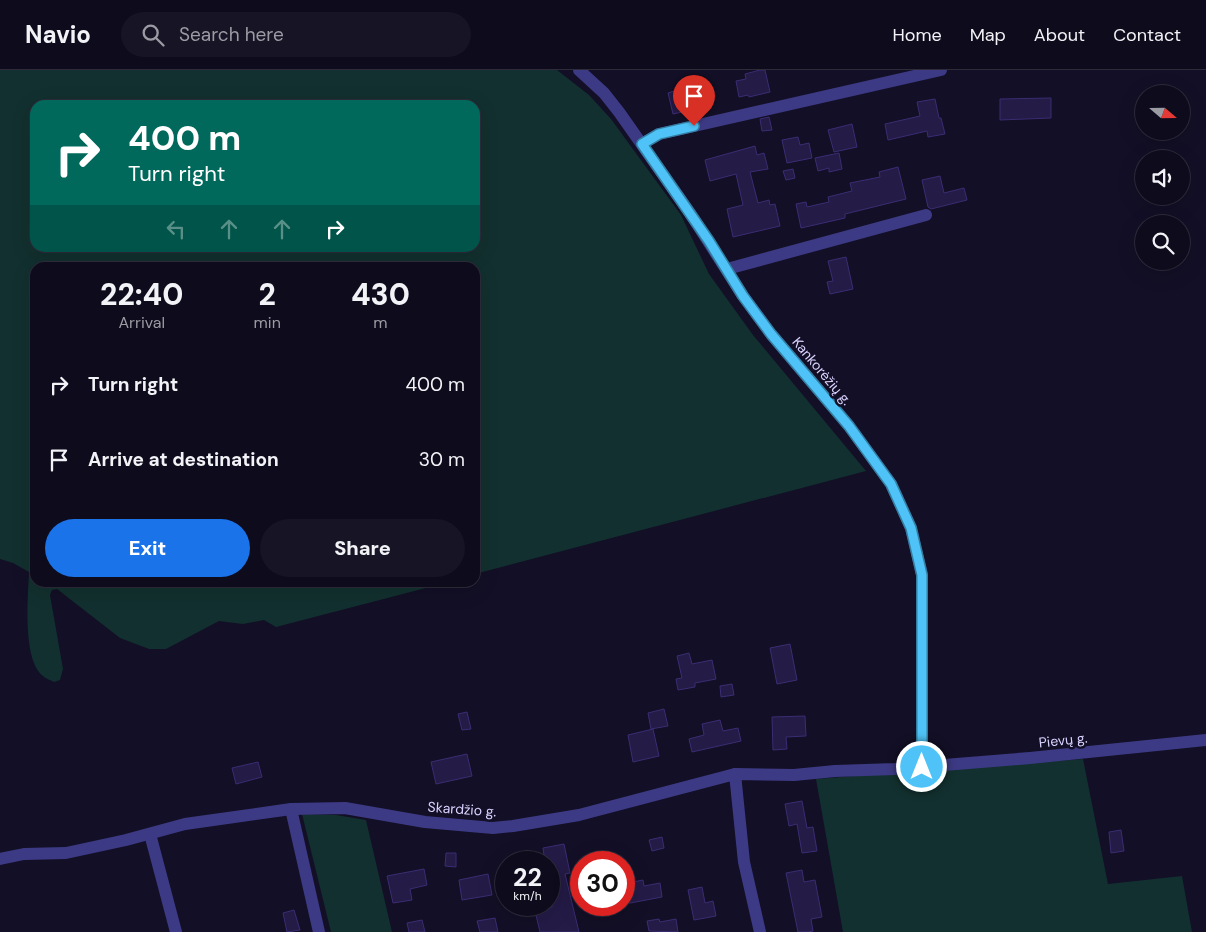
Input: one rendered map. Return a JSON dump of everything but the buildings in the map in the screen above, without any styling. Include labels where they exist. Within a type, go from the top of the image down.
[{"type":"street","name":"Kankorėžių g.","points":[[579,70],[604,93],[642,144],[727,269],[743,296],[771,334],[849,426],[891,484],[911,528],[922,575],[922,767]]},
{"type":"street","points":[[642,144],[659,134],[941,70]]},
{"type":"street","points":[[727,269],[926,215]]},
{"type":"street","name":"Pievų g.","points":[[922,767],[1206,740]]},
{"type":"street","name":"Skardžio g.","points":[[0,859],[24,854],[66,853],[185,824],[291,809],[345,808],[425,822],[493,828],[579,815],[735,774],[794,775],[922,767]]},
{"type":"street","points":[[735,774],[744,862],[760,932]]},
{"type":"street","points":[[291,809],[318,932]]},
{"type":"street","points":[[150,834],[176,932]]},
{"type":"green space","points":[[0,70],[557,70],[589,95],[611,119],[681,215],[709,274],[753,335],[866,471],[480,573],[480,262],[30,262],[30,587],[430,587],[276,627],[264,620],[243,624],[219,621],[166,649],[149,649],[120,638],[57,589],[52,590],[50,595],[63,669],[60,680],[54,682],[43,676],[36,668],[32,657],[27,612],[29,572],[13,563],[0,559]]},
{"type":"green space","points":[[1083,759],[1108,884],[1182,876],[1192,932],[843,932],[816,779]]},
{"type":"green space","points":[[302,814],[336,815],[366,820],[392,932],[331,932]]},
{"type":"route","points":[[694,126],[659,134],[642,144],[709,241],[743,296],[771,334],[849,426],[891,484],[911,528],[922,575],[922,767]]}]
